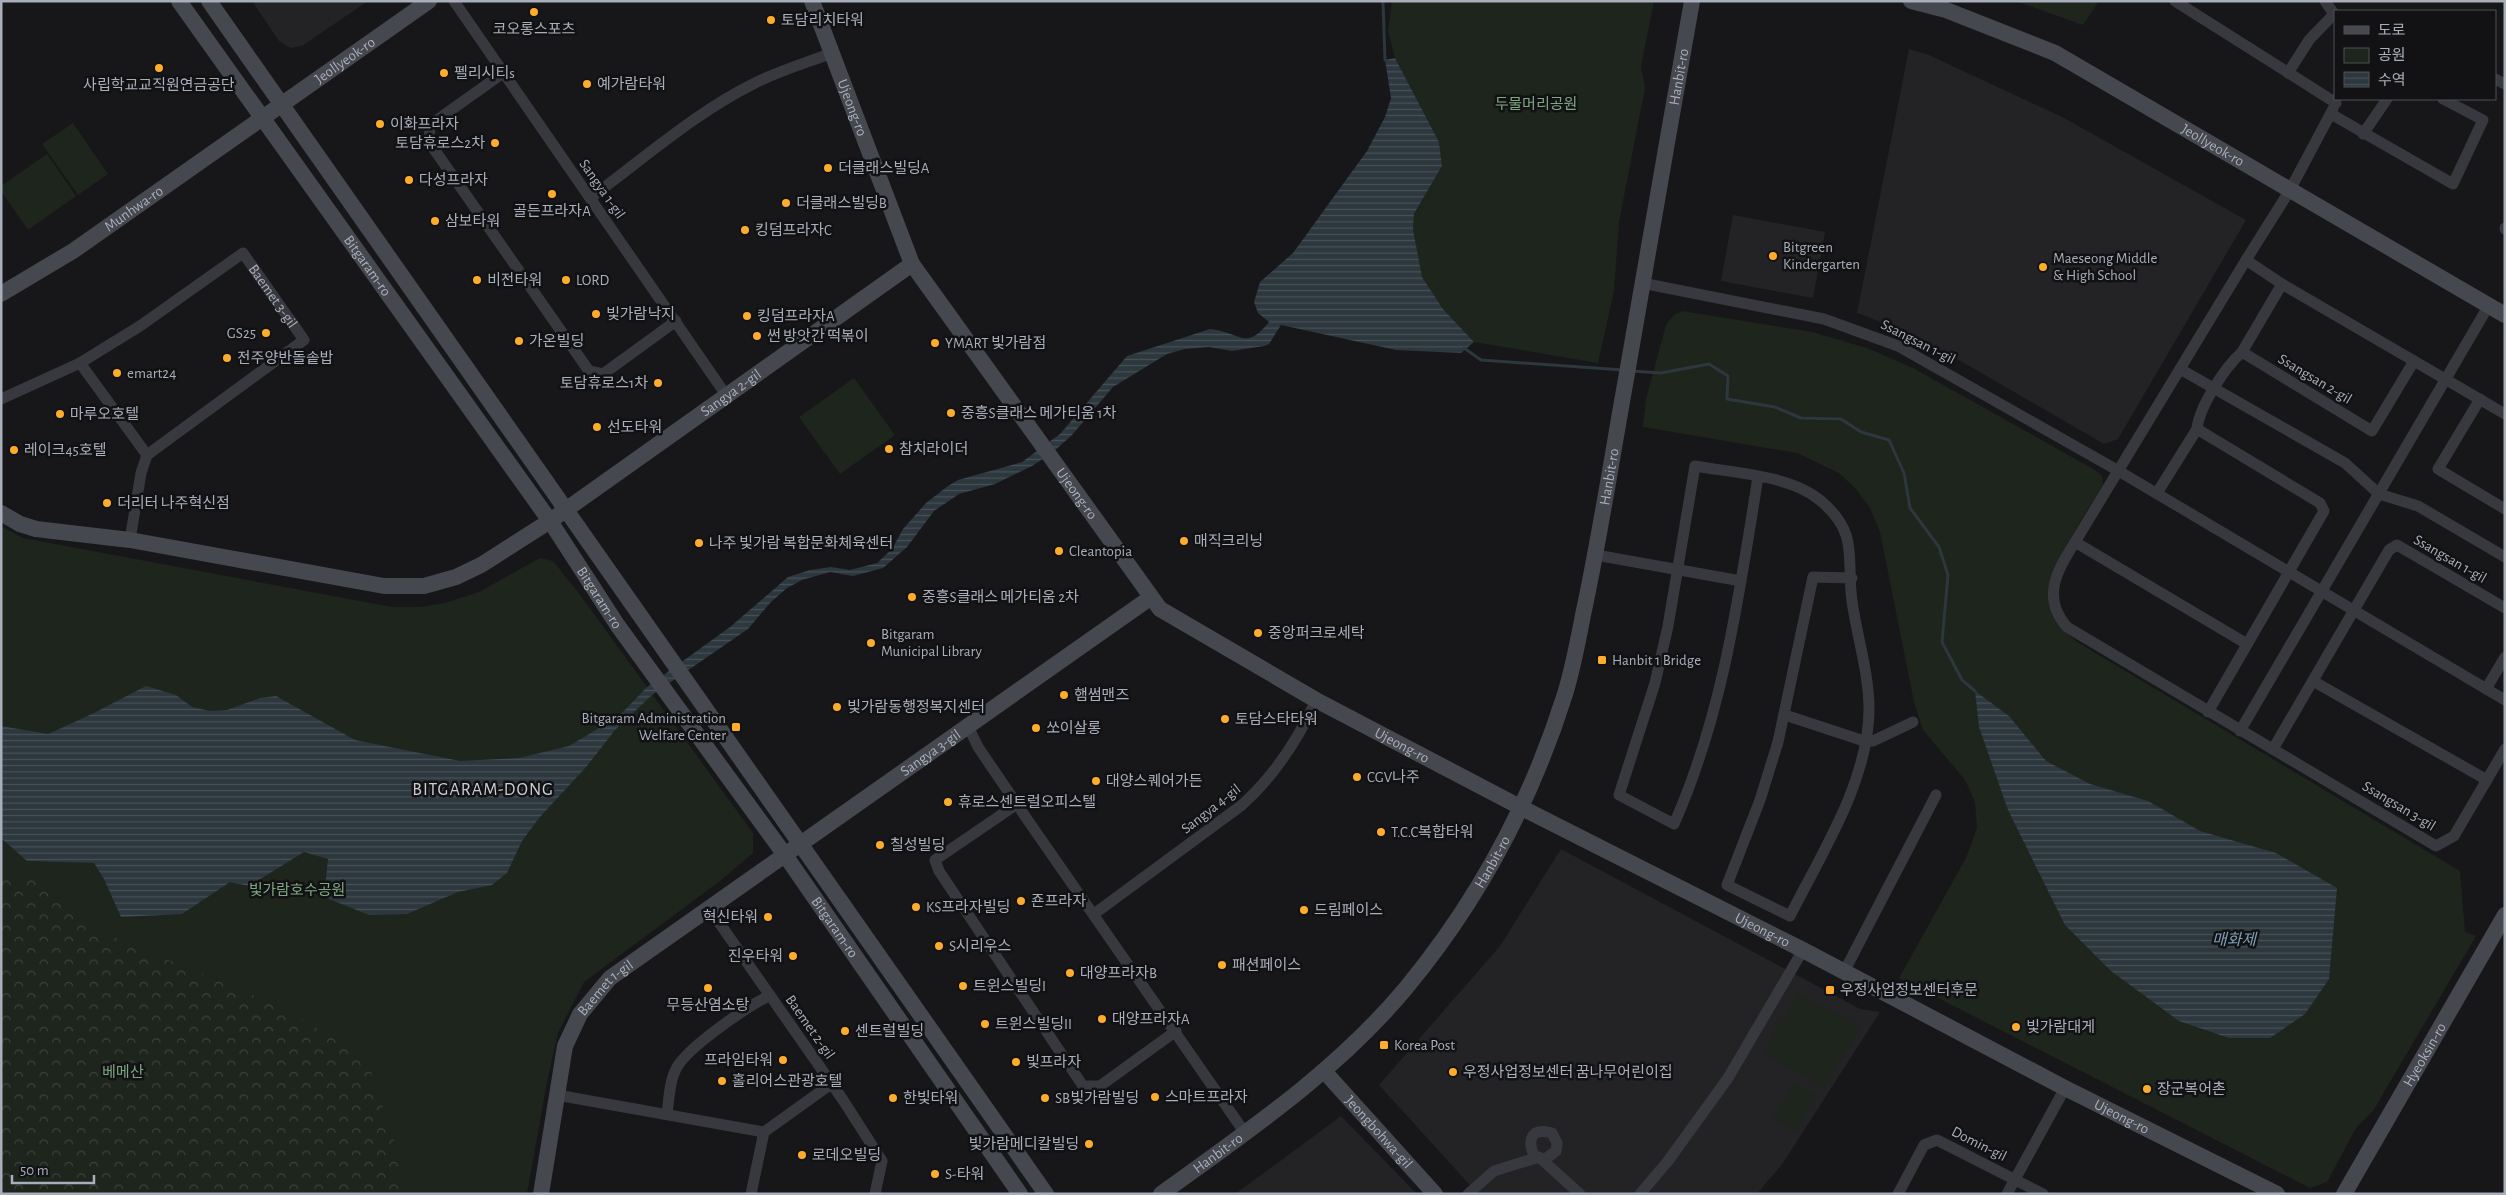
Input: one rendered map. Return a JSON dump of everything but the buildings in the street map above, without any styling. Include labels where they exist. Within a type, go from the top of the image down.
[{"type":"street","name":"Bitgaram-ro","points":[[179,1],[550,521],[639,653],[785,855],[1020,1194]]},
{"type":"street","name":"Bitgaram-ro","points":[[209,1],[1046,1194]]},
{"type":"street","name":"Jeollyeok-ro","points":[[262,119],[429,1]]},
{"type":"street","name":"Sangya 1-gil","points":[[454,1],[726,395]]},
{"type":"street","name":"Ujeong-ro","points":[[812,1],[912,264],[1150,598],[1160,609],[1316,700],[1520,807],[1803,950],[2065,1088],[2277,1194]]},
{"type":"street","name":"Hanbit-ro","points":[[1161,1194],[1284,1105],[1368,1030],[1405,989],[1454,927],[1488,872],[1540,764],[1566,692],[1596,555],[1692,1]]},
{"type":"street","name":"Jeollyeok-ro","points":[[1911,1],[1946,10],[2055,52],[2505,315]]},
{"type":"street","points":[[2175,1],[2336,105],[2364,134],[2453,184],[2483,120],[2445,100]]},
{"type":"street","points":[[2288,73],[2309,40],[2334,14],[2325,1]]},
{"type":"street","points":[[590,198],[708,111],[736,93],[755,83],[832,53]]},
{"type":"street","points":[[503,73],[430,125],[429,142],[588,371],[603,374],[676,321]]},
{"type":"street","points":[[2364,134],[2386,100]]},
{"type":"street","points":[[2117,470],[2290,190],[2336,105]]},
{"type":"street","name":"Munhwa-ro","points":[[1,294],[73,251],[262,119]]},
{"type":"street","name":"Baemet 3-gil","points":[[1,399],[80,363],[140,326],[243,253],[304,340],[147,456]]},
{"type":"street","points":[[2246,260],[2282,284],[2505,414]]},
{"type":"street","name":"Sangya 2-gil","points":[[550,521],[912,264]]},
{"type":"street","name":"Ssangsan 1-gil","points":[[1642,283],[1794,312],[1874,336],[1923,359],[2157,493],[2505,700]]},
{"type":"street","points":[[2157,493],[2197,429],[2198,416],[2233,360],[2242,352],[2282,284]]},
{"type":"street","points":[[2240,731],[2489,306]]},
{"type":"street","name":"Ssangsan 2-gil","points":[[2242,352],[2372,431],[2414,361]]},
{"type":"street","points":[[80,363],[147,456],[140,473],[130,540]]},
{"type":"street","points":[[2180,369],[2345,463],[2379,494],[2418,506],[2505,557]]},
{"type":"street","points":[[2480,399],[2438,469],[2505,509]]},
{"type":"street","points":[[2197,429],[2320,503],[2324,510],[2208,712]]},
{"type":"street","points":[[1758,477],[1741,581],[1713,717],[1698,764],[1674,824],[1620,794],[1655,683],[1678,570],[1695,466],[1758,477],[1798,486],[1821,500],[1832,512],[1847,536],[1850,549],[1852,578],[1852,599],[1869,712],[1864,741],[1849,797],[1790,916],[1727,885],[1760,800],[1785,715],[1813,577],[1852,578]]},
{"type":"street","name":"Ssangsan 3-gil","points":[[2117,470],[2059,569],[2053,590],[2054,606],[2059,618],[2067,627],[2436,846],[2454,836],[2505,749]]},
{"type":"street","points":[[1,513],[20,524],[36,529],[130,540],[384,586],[408,587],[444,581],[469,572],[550,521]]},
{"type":"street","points":[[2075,542],[2247,644]]},
{"type":"street","name":"Ssangsan 1-gil","points":[[2353,610],[2389,550],[2397,545],[2505,608]]},
{"type":"street","points":[[1596,555],[1741,581]]},
{"type":"street","name":"Sangya 3-gil","points":[[785,855],[1150,598]]},
{"type":"street","points":[[2273,749],[2353,610]]},
{"type":"street","points":[[2486,689],[2505,657]]},
{"type":"street","points":[[2313,681],[2487,780]]},
{"type":"street","name":"Sangya 4-gil","points":[[1094,914],[1242,806],[1262,788],[1286,756],[1316,700]]},
{"type":"street","points":[[1785,715],[1864,741],[1872,741],[1913,722]]},
{"type":"street","points":[[968,726],[978,747],[1245,1133]]},
{"type":"street","points":[[1844,972],[1936,795]]},
{"type":"street","points":[[1018,804],[935,860],[939,871],[1083,1086],[1100,1086],[1176,1031]]},
{"type":"street","name":"Baemet 1-gil","points":[[541,1194],[565,1046],[580,1014],[610,978],[785,855]]},
{"type":"street","name":"Baemet 2-gil","points":[[709,908],[882,1161],[875,1194]]},
{"type":"street","name":"Hyeoksin-ro","points":[[2344,1194],[2505,915]]},
{"type":"street","points":[[1640,1194],[1668,1161],[1728,1078],[1803,950]]},
{"type":"street","points":[[667,1114],[673,1076],[682,1060],[751,1005],[769,996]]},
{"type":"street","name":"Jeongbohwa-gil","points":[[1324,1071],[1434,1194]]},
{"type":"street","points":[[750,1194],[764,1132],[831,1084]]},
{"type":"street","name":"Domin-gil","points":[[2007,1194],[2065,1088]]},
{"type":"street","points":[[557,1095],[764,1132]]},
{"type":"street","name":"Domin-gil","points":[[1898,1194],[1924,1145],[1937,1140],[2043,1194]]},
{"type":"street","points":[[1468,1194],[1494,1171],[1539,1159],[1580,1194]]},
{"type":"shaded area","points":[[252,1],[368,1],[302,46],[290,48],[279,41]]},
{"type":"shaded area","name":"Maeseong Middle & High School","points":[[1909,49],[1929,55],[2064,118],[2246,220],[2118,439],[2104,444],[1945,352],[1892,326],[1857,313]]},
{"type":"shaded area","name":"Bitgreen Kindergarten","points":[[1733,215],[1825,232],[1813,298],[1721,281]]},
{"type":"shaded area","points":[[1561,849],[1860,1009],[1880,1012],[1783,1163],[1757,1194],[1478,1194],[1379,1085],[1500,946]]},
{"type":"shaded area","points":[[1341,1116],[1417,1194],[1235,1194],[1283,1159]]},
{"type":"green space","name":"두물머리공원","points":[[1392,1],[1654,1],[1641,67],[1645,88],[1619,222],[1614,291],[1598,363],[1474,342],[1443,309],[1422,277],[1415,249],[1414,215],[1442,166],[1439,142],[1395,58],[1388,31]]},
{"type":"green space","points":[[2016,1],[2099,1],[2083,25]]},
{"type":"green space","points":[[73,123],[108,174],[78,195],[42,144]]},
{"type":"green space","points":[[47,154],[76,196],[28,230],[1,191],[1,186]]},
{"type":"green space","points":[[1682,311],[1812,332],[1867,348],[1913,368],[2095,470],[2102,476],[2103,485],[2060,557],[2049,587],[2048,598],[2050,605],[2062,628],[2077,642],[2460,871],[2465,932],[2476,936],[2373,1111],[2356,1128],[2327,1182],[2310,1188],[1899,978],[1966,858],[1977,828],[1975,802],[1965,780],[1923,730],[1914,702],[1880,532],[1870,508],[1855,488],[1839,473],[1797,453],[1643,427],[1646,399],[1666,325],[1674,315]]},
{"type":"green space","points":[[854,378],[895,435],[840,474],[799,417]]},
{"type":"green space","name":"빛가람호수공원","points":[[1,526],[23,538],[392,607],[420,607],[445,603],[479,592],[540,558],[553,561],[578,592],[753,833],[753,853],[720,881],[584,982],[558,1033],[546,1087],[527,1194],[1,1194]]},
{"type":"green space","name":"베메산","points":[[1,878],[35,879],[86,922],[120,940],[286,1009],[367,1060],[395,1143],[406,1194],[1,1194]]},
{"type":"green space","points":[[1799,993],[1859,1027],[1824,1088],[1764,1053]]},
{"type":"green space","points":[[1794,1082],[1816,1096],[1795,1132],[1773,1119]]},
{"type":"water","points":[[1395,58],[1439,142],[1442,166],[1414,214],[1413,230],[1422,277],[1443,309],[1474,342],[1461,353],[1396,350],[1281,325],[1269,344],[1264,346],[1232,351],[1209,347],[1185,349],[1167,354],[1113,387],[1072,435],[1053,452],[1032,466],[995,484],[959,494],[934,511],[907,547],[883,568],[853,576],[830,572],[802,580],[787,588],[770,603],[748,629],[652,695],[615,730],[587,766],[539,818],[522,841],[507,873],[492,885],[458,892],[407,914],[369,915],[324,897],[328,859],[304,852],[249,886],[230,882],[182,914],[121,917],[104,879],[94,863],[27,861],[1,838],[1,726],[48,734],[146,686],[176,695],[192,707],[210,711],[227,710],[260,698],[276,696],[355,740],[460,761],[519,758],[569,746],[624,711],[647,687],[730,627],[788,577],[810,570],[831,567],[850,570],[877,563],[892,549],[903,529],[926,503],[948,486],[958,480],[1022,462],[1060,434],[1127,356],[1210,329],[1242,338],[1254,336],[1261,331],[1269,322],[1258,313],[1254,302],[1260,282],[1293,253],[1367,151],[1385,117],[1391,98],[1385,60]]},
{"type":"water","name":"매화제","points":[[1975,691],[2009,716],[2046,761],[2090,784],[2148,801],[2200,831],[2276,853],[2337,888],[2329,979],[2305,1014],[2270,1038],[2229,1038],[2179,1021],[2111,971],[2065,925],[2008,810],[1979,727]]},
{"type":"waterway","points":[[1383,1],[1385,60]]},
{"type":"waterway","points":[[1464,348],[1481,360],[1623,370]]},
{"type":"waterway","points":[[1632,371],[1661,373],[1709,364],[1728,376],[1727,399],[1775,407],[1801,418],[1841,419],[1861,432],[1889,440],[1904,473],[1910,508],[1939,547],[1948,575],[1942,642],[1962,680],[1975,691]]},
{"type":"place","name":"코오롱스포츠","points":[[534,12]]},
{"type":"place","name":"토담리치타워","points":[[771,20]]},
{"type":"place","name":"사립학교교직원연금공단","points":[[159,68]]},
{"type":"place","name":"펠리시티s","points":[[444,73]]},
{"type":"place","name":"예가람타워","points":[[587,84]]},
{"type":"place","name":"이화프라자","points":[[380,124]]},
{"type":"place","name":"토담휴로스2차","points":[[495,143]]},
{"type":"place","name":"더클래스빌딩A","points":[[828,168]]},
{"type":"place","name":"다성프라자","points":[[409,180]]},
{"type":"place","name":"골든프라자A","points":[[552,194]]},
{"type":"place","name":"더클래스빌딩B","points":[[786,203]]},
{"type":"place","name":"삼보타워","points":[[435,221]]},
{"type":"place","name":"킹덤프라자C","points":[[745,230]]},
{"type":"place","name":"Bitgreen Kindergarten","points":[[1773,256]]},
{"type":"place","name":"Maeseong Middle & High School","points":[[2043,267]]},
{"type":"place","name":"비전타워","points":[[477,280]]},
{"type":"place","name":"LORD","points":[[566,280]]},
{"type":"place","name":"빛가람낙지","points":[[596,314]]},
{"type":"place","name":"킹덤프라자A","points":[[747,316]]},
{"type":"place","name":"GS25","points":[[266,333]]},
{"type":"place","name":"썬 방앗간 떡볶이","points":[[757,336]]},
{"type":"place","name":"가온빌딩","points":[[519,341]]},
{"type":"place","name":"YMART 빛가람점","points":[[935,343]]},
{"type":"place","name":"전주양반돌솥밥","points":[[227,358]]},
{"type":"place","name":"emart24","points":[[117,373]]},
{"type":"place","name":"토담휴로스1차","points":[[658,383]]},
{"type":"place","name":"중흥S클래스 메가티움 1차","points":[[951,413]]},
{"type":"place","name":"마루오호텔","points":[[60,414]]},
{"type":"place","name":"선도타워","points":[[597,427]]},
{"type":"place","name":"참치라이더","points":[[889,449]]},
{"type":"place","name":"레이크45호텔","points":[[14,450]]},
{"type":"place","name":"더리터 나주혁신점","points":[[107,503]]},
{"type":"place","name":"매직크리닝","points":[[1184,541]]},
{"type":"place","name":"나주 빛가람 복합문화체육센터","points":[[699,543]]},
{"type":"place","name":"Cleantopia","points":[[1059,551]]},
{"type":"place","name":"중흥S클래스 메가티움 2차","points":[[912,597]]},
{"type":"place","name":"중앙퍼크로세탁","points":[[1258,633]]},
{"type":"place","name":"Bitgaram Municipal Library","points":[[871,643]]},
{"type":"place","name":"Hanbit 1 Bridge","points":[[1602,660]]},
{"type":"place","name":"햄썸맨즈","points":[[1064,695]]},
{"type":"place","name":"빛가람동행정복지센터","points":[[837,707]]},
{"type":"place","name":"토담스타타워","points":[[1225,719]]},
{"type":"place","name":"Bitgaram Administration Welfare Center","points":[[736,727]]},
{"type":"place","name":"쏘이살롱","points":[[1036,728]]},
{"type":"place","name":"CGV나주","points":[[1357,777]]},
{"type":"place","name":"대양스퀘어가든","points":[[1096,781]]},
{"type":"place","name":"휴로스센트럴오피스텔","points":[[948,802]]},
{"type":"place","name":"T.C.C복합타워","points":[[1381,832]]},
{"type":"place","name":"칠성빌딩","points":[[880,845]]},
{"type":"place","name":"죤프라자","points":[[1021,901]]},
{"type":"place","name":"KS프라자빌딩","points":[[916,907]]},
{"type":"place","name":"드림페이스","points":[[1304,910]]},
{"type":"place","name":"혁신타워","points":[[768,917]]},
{"type":"place","name":"S시리우스","points":[[939,946]]},
{"type":"place","name":"진우타워","points":[[793,956]]},
{"type":"place","name":"패션페이스","points":[[1222,965]]},
{"type":"place","name":"대양프라자B","points":[[1070,973]]},
{"type":"place","name":"트윈스빌딩I","points":[[963,986]]},
{"type":"place","name":"무등산염소탕","points":[[708,988]]},
{"type":"place","name":"우정사업정보센터후문","points":[[1830,990]]},
{"type":"place","name":"대양프라자A","points":[[1102,1019]]},
{"type":"place","name":"트윈스빌딩II","points":[[985,1024]]},
{"type":"place","name":"빛가람대게","points":[[2016,1027]]},
{"type":"place","name":"센트럴빌딩","points":[[845,1031]]},
{"type":"place","name":"Korea Post","points":[[1384,1045]]},
{"type":"place","name":"프라임타워","points":[[783,1060]]},
{"type":"place","name":"빛프라자","points":[[1016,1062]]},
{"type":"place","name":"우정사업정보센터 꿈나무어린이집","points":[[1453,1072]]},
{"type":"place","name":"홀리어스관광호텔","points":[[722,1081]]},
{"type":"place","name":"장군복어촌","points":[[2147,1089]]},
{"type":"place","name":"스마트프라자","points":[[1155,1097]]},
{"type":"place","name":"한빛타워","points":[[893,1098]]},
{"type":"place","name":"SB빛가람빌딩","points":[[1045,1098]]},
{"type":"place","name":"빛가람메디칼빌딩","points":[[1089,1144]]},
{"type":"place","name":"로데오빌딩","points":[[802,1155]]},
{"type":"place","name":"S-타워","points":[[935,1174]]},
{"type":"district","name":"BITGARAM-DONG","points":[[483,790]]}]
